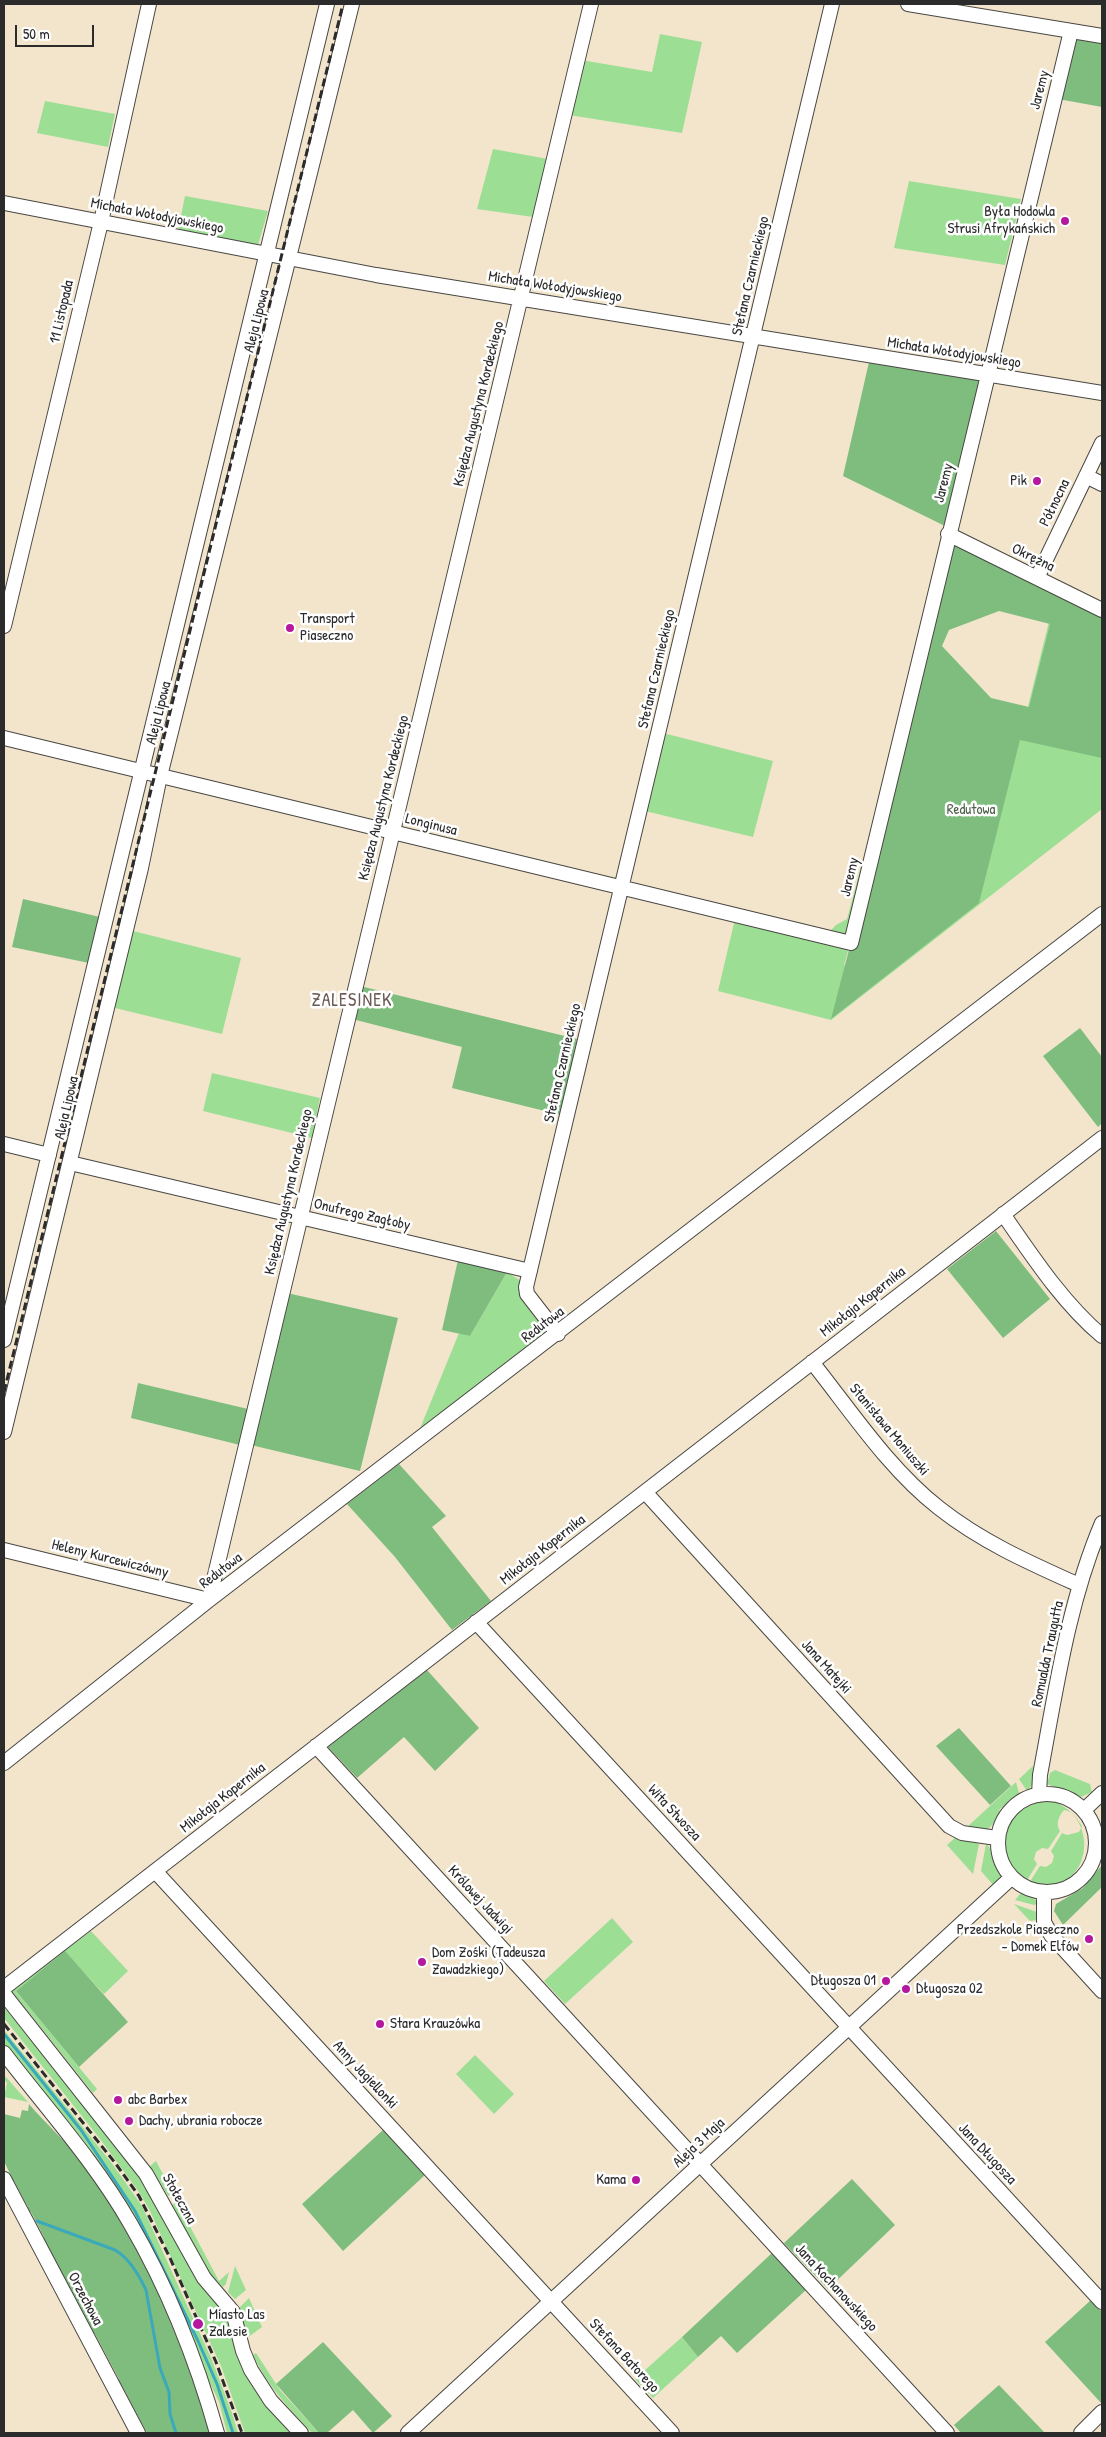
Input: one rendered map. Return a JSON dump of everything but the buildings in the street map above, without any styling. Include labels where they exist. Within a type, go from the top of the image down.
[{"type":"street","name":"11 Listopada","points":[[4,626],[101,222],[149,4]]},
{"type":"street","name":"Aleja Lipowa","points":[[4,1340],[327,4]]},
{"type":"street","name":"Aleja Lipowa","points":[[4,1432],[141,868],[160,776],[352,4]]},
{"type":"street","name":"Księdza Augustyna Kordeckiego","points":[[210,1600],[590,4]]},
{"type":"street","name":"Stefana Czarnieckiego","points":[[558,1334],[528,1294],[526,1287],[832,4]]},
{"type":"street","points":[[908,4],[1102,36]]},
{"type":"street","name":"Jaremy","points":[[851,944],[948,534],[1071,31]]},
{"type":"street","name":"Michała Wołodyjowskiego","points":[[4,203],[290,258],[521,298],[1102,393]]},
{"type":"street","name":"Północna","points":[[1037,578],[1102,443]]},
{"type":"street","points":[[1086,476],[1102,484]]},
{"type":"street","name":"Okrężna","points":[[948,534],[1102,610]]},
{"type":"street","name":"Longinusa","points":[[4,738],[143,771],[169,780],[392,832],[851,944]]},
{"type":"street","name":"Redutowa","points":[[4,1762],[210,1600],[1102,914]]},
{"type":"street","name":"Mikołaja Kopernika","points":[[4,1988],[1102,1138]]},
{"type":"street","points":[[4,1144],[49,1155]]},
{"type":"street","name":"Onufrego Zagłoby","points":[[70,1162],[530,1271]]},
{"type":"street","points":[[1003,1214],[1065,1298],[1102,1336]]},
{"type":"street","name":"Stanisława Moniuszki","points":[[812,1362],[892,1462],[938,1508],[974,1534],[1009,1554],[1079,1585]]},
{"type":"street","name":"Jana Matejki","points":[[645,1492],[949,1826],[962,1833],[997,1838]]},
{"type":"street","name":"Romualda Traugutta","points":[[1039,1795],[1040,1775],[1064,1646],[1079,1585],[1102,1523]]},
{"type":"street","name":"Heleny Kurcewiczówny","points":[[4,1550],[210,1600]]},
{"type":"street","name":"Wita Stwosza","points":[[476,1622],[850,2026]]},
{"type":"street","name":"Królowej Jadwigi","points":[[316,1746],[700,2164]]},
{"type":"street","points":[[1084,1810],[1102,1793]]},
{"type":"street","points":[[1053,1794],[1069,1799],[1084,1810],[1092,1824],[1098,1857],[1071,1886],[1056,1892],[1044,1892],[1024,1886],[1012,1878],[1003,1864],[997,1838],[1003,1822],[1012,1809],[1024,1800],[1039,1795],[1053,1794]]},
{"type":"street","name":"Anny Jagiellonki","points":[[155,1871],[552,2302]]},
{"type":"street","name":"Aleja 3 Maja","points":[[408,2433],[1012,1878]]},
{"type":"street","points":[[1044,1892],[1044,1922],[1051,1935],[1102,1990]]},
{"type":"street","name":"Stołeczna","points":[[4,1994],[146,2174],[204,2278],[233,2312],[243,2351],[251,2370],[266,2395],[301,2433]]},
{"type":"street","name":"Jana Długosza","points":[[850,2026],[1102,2302]]},
{"type":"street","points":[[4,2053],[97,2172],[131,2224],[186,2342],[217,2433]]},
{"type":"street","name":"Jana Kochanowskiego","points":[[700,2164],[947,2433]]},
{"type":"street","name":"Orzechowa","points":[[4,2179],[138,2433]]},
{"type":"street","name":"Stefana Batorego","points":[[552,2302],[672,2433]]},
{"type":"street","points":[[1081,2433],[1102,2412]]},
{"type":"green space","points":[[660,34],[702,42],[682,133],[569,115],[581,60],[652,72]]},
{"type":"green space","points":[[1074,36],[1102,41],[1102,107],[1058,99]]},
{"type":"green space","points":[[45,101],[115,114],[108,147],[37,133]]},
{"type":"green space","points":[[493,149],[548,159],[533,217],[477,209]]},
{"type":"green space","points":[[909,181],[1021,199],[1005,265],[894,248]]},
{"type":"green space","points":[[185,196],[268,211],[258,245],[178,230]]},
{"type":"green space","points":[[869,362],[981,380],[945,526],[843,476]]},
{"type":"green space","name":"Redutowa","points":[[959,544],[1102,618],[1102,758],[1020,740],[979,903],[831,1019],[954,546]],"holes":[[[999,611],[1050,624],[1029,707],[991,698],[942,646],[949,630]]]},
{"type":"green space","name":"Redutowa","points":[[1056,593],[1102,616],[1102,809],[831,1020],[718,991],[735,919],[849,947],[844,966],[1020,739]]},
{"type":"green space","points":[[663,733],[773,761],[753,837],[645,811]]},
{"type":"green space","points":[[862,863],[866,864],[847,936],[829,932],[836,925],[847,919]]},
{"type":"green space","points":[[23,899],[100,917],[89,963],[12,947]]},
{"type":"green space","points":[[129,930],[241,958],[222,1034],[111,1007]]},
{"type":"green space","points":[[360,986],[577,1039],[561,1115],[452,1088],[462,1047],[352,1019]]},
{"type":"green space","points":[[1080,1028],[1102,1057],[1102,1123],[1098,1127],[1043,1056]]},
{"type":"green space","points":[[212,1073],[320,1098],[312,1138],[203,1111]]},
{"type":"green space","points":[[996,1231],[1050,1299],[1003,1338],[947,1269]]},
{"type":"green space","points":[[458,1260],[507,1272],[470,1336],[442,1330]]},
{"type":"green space","points":[[507,1272],[521,1281],[544,1326],[545,1334],[419,1431],[459,1333],[470,1336]]},
{"type":"green space","points":[[287,1293],[398,1318],[360,1471],[251,1445]]},
{"type":"green space","points":[[138,1383],[248,1409],[240,1445],[131,1418]]},
{"type":"green space","points":[[399,1464],[446,1516],[432,1527],[491,1601],[452,1630],[395,1557],[347,1504]]},
{"type":"green space","points":[[427,1670],[479,1728],[435,1771],[404,1737],[357,1778],[328,1747]]},
{"type":"green space","points":[[959,1728],[1011,1786],[990,1805],[936,1746]]},
{"type":"green space","points":[[1033,1766],[1032,1785],[1027,1791],[1019,1779]]},
{"type":"green space","points":[[1055,1770],[1090,1784],[1092,1792],[1081,1797],[1047,1784],[1050,1773]]},
{"type":"green space","points":[[1016,1782],[1019,1793],[1000,1809],[994,1823],[987,1830],[967,1827]]},
{"type":"green space","points":[[1049,1800],[1067,1809],[1069,1812],[1064,1810],[1058,1820],[1060,1831],[1048,1849],[1042,1848],[1036,1852],[1034,1859],[1037,1864],[1026,1882],[1014,1870],[1007,1857],[1004,1844],[1006,1832],[1011,1821],[1020,1812]]},
{"type":"green space","points":[[1069,1812],[1082,1826],[1081,1829],[1078,1822]]},
{"type":"green space","points":[[1081,1829],[1084,1838],[1083,1855],[1077,1869],[1066,1880],[1050,1886],[1029,1883],[1040,1866],[1046,1867],[1052,1863],[1054,1856],[1051,1851],[1062,1833],[1067,1835],[1079,1832]]},
{"type":"green space","points":[[957,1836],[979,1844],[973,1874],[947,1845]]},
{"type":"green space","points":[[986,1844],[993,1853],[1001,1873],[999,1881],[994,1886],[981,1871]]},
{"type":"green space","points":[[1102,1865],[1102,1887],[1063,1925],[1054,1911],[1056,1904],[1083,1888]]},
{"type":"green space","points":[[1022,1892],[1034,1896],[1037,1904],[1034,1905],[1015,1900]]},
{"type":"green space","points":[[1014,1904],[1037,1912],[1037,1920],[1030,1921]]},
{"type":"green space","points":[[612,1918],[633,1942],[565,2004],[544,1981]]},
{"type":"green space","points":[[91,1931],[128,1971],[104,1994],[65,1952],[16,1991],[97,2089],[93,2093],[12,1991],[67,1942],[71,1946]]},
{"type":"green space","points":[[65,1951],[128,2022],[79,2067],[16,1991]]},
{"type":"green space","points":[[4,2007],[13,2018],[15,2016],[133,2164],[220,2301],[294,2433],[245,2433],[221,2366],[149,2209],[139,2192],[100,2139],[4,2018]]},
{"type":"green space","points":[[4,2030],[111,2162],[142,2206],[212,2360],[238,2433],[227,2433],[219,2402],[120,2196],[78,2134],[4,2043]]},
{"type":"green space","points":[[475,2055],[514,2094],[494,2114],[456,2074]]},
{"type":"green space","points":[[6,2077],[28,2102],[4,2097],[7,2083],[4,2079]]},
{"type":"green space","points":[[29,2104],[84,2165],[125,2228],[173,2328],[199,2397],[210,2433],[147,2433],[121,2384],[117,2381],[119,2379],[95,2334],[90,2330],[92,2329],[66,2280],[64,2281],[47,2244],[45,2245],[42,2240],[44,2237],[31,2212],[26,2209],[28,2207],[10,2177],[4,2161],[4,2114],[20,2118],[22,2110],[28,2111]]},
{"type":"green space","points":[[383,2130],[425,2175],[343,2251],[302,2204]]},
{"type":"green space","points":[[156,2161],[173,2193],[168,2196],[150,2166]]},
{"type":"green space","points":[[852,2179],[895,2225],[828,2289],[784,2243]]},
{"type":"green space","points":[[177,2202],[219,2281],[229,2272],[226,2284],[223,2287],[210,2274],[172,2205]]},
{"type":"green space","points":[[772,2253],[806,2290],[737,2353],[721,2336],[698,2357],[682,2337]]},
{"type":"green space","points":[[235,2266],[246,2290],[235,2299],[228,2292]]},
{"type":"green space","points":[[249,2298],[262,2327],[247,2338],[240,2307]]},
{"type":"green space","points":[[1091,2300],[1102,2312],[1102,2404],[1045,2342]]},
{"type":"green space","points":[[682,2337],[698,2357],[653,2398],[635,2379]]},
{"type":"green space","points":[[323,2342],[392,2416],[373,2433],[353,2410],[327,2433],[319,2433],[276,2384]]},
{"type":"green space","points":[[256,2353],[280,2390],[319,2433],[312,2433],[280,2397],[265,2377],[253,2355]]},
{"type":"green space","points":[[999,2385],[1045,2433],[961,2433],[954,2425]]},
{"type":"waterway","points":[[4,2034],[81,2130],[135,2211],[217,2384],[233,2433]]},
{"type":"waterway","points":[[37,2221],[115,2250],[129,2262],[137,2273],[146,2290],[160,2368],[169,2392],[170,2414],[176,2433]]},
{"type":"railway","points":[[4,1392],[343,4]]},
{"type":"railway","points":[[4,2024],[116,2164],[139,2196],[170,2258],[216,2362],[242,2433]]},
{"type":"place","name":"Była Hodowla Strusi Afrykańskich","points":[[1065,221]]},
{"type":"place","name":"Pik","points":[[1037,481]]},
{"type":"place","name":"Transport Piaseczno","points":[[290,628]]},
{"type":"place","name":"Przedszkole Piaseczno - Domek Elfów","points":[[1089,1939]]},
{"type":"place","name":"Dom Zośki (Tadeusza Zawadzkiego)","points":[[422,1962]]},
{"type":"place","name":"Długosza 01","points":[[886,1981]]},
{"type":"place","name":"Długosza 02","points":[[906,1989]]},
{"type":"place","name":"Stara Krauzówka","points":[[380,2024]]},
{"type":"place","name":"abc Barbex","points":[[118,2100]]},
{"type":"place","name":"Dachy, ubrania robocze","points":[[129,2121]]},
{"type":"place","name":"Kama","points":[[636,2180]]},
{"type":"place","name":"Miasto Las Zalesie","points":[[198,2324]]},
{"type":"district","name":"ZALESINEK","points":[[352,1001]]}]
